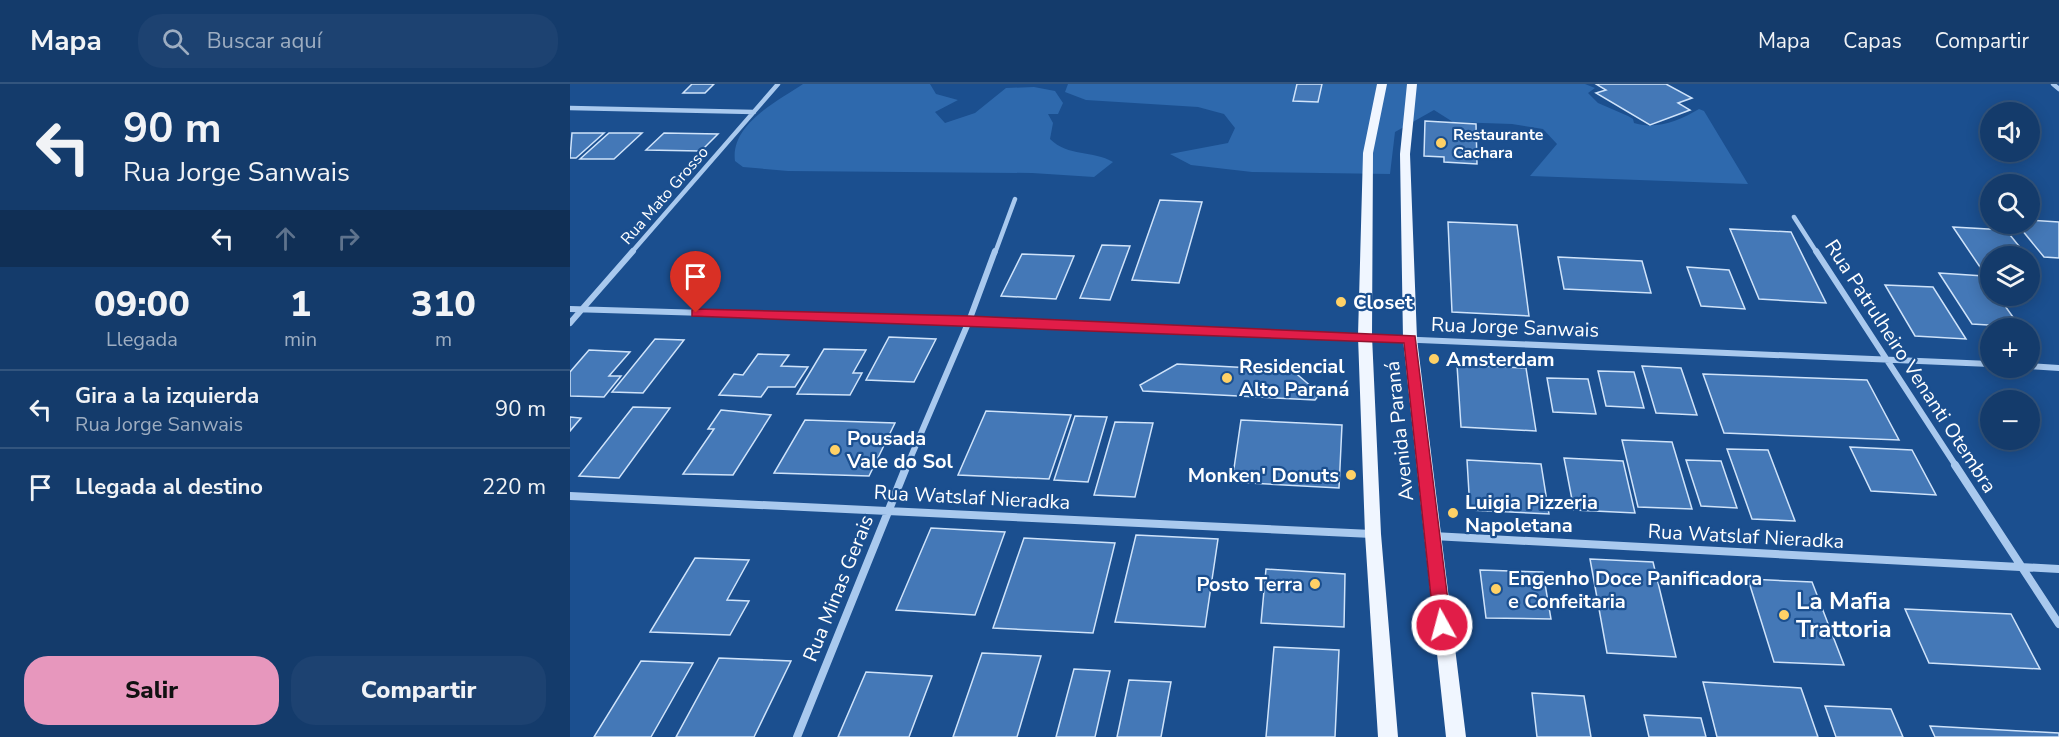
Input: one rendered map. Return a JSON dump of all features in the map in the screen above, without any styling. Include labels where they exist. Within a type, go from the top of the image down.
[{"type":"main road","name":"Avenida Paraná","points":[[1382,84],[1368,153],[1365,336],[1373,534],[1388,737]]},
{"type":"main road","name":"Avenida Paraná","points":[[1412,84],[1405,154],[1410,339],[1456,737]]},
{"type":"street","name":"Rua Mato Grosso","points":[[570,323],[778,84]]},
{"type":"street","points":[[2052,84],[2059,90]]},
{"type":"street","points":[[570,108],[754,112]]},
{"type":"street","name":"Rua Minas Gerais","points":[[796,737],[888,509],[969,321],[1015,199]]},
{"type":"street","name":"Rua Patrulheiro Venanti Otembra","points":[[1794,217],[2059,624]]},
{"type":"street","name":"Rua Jorge Sanwais","points":[[570,309],[1365,336],[1980,364]]},
{"type":"street","points":[[2040,367],[2059,368]]},
{"type":"street","name":"Rua Watslaf Nieradka","points":[[570,496],[888,509],[1373,534]]},
{"type":"street","name":"Rua Watslaf Nieradka","points":[[1431,535],[2059,569]]},
{"type":"shaded area","points":[[803,84],[930,84],[936,94],[958,100],[935,112],[945,123],[975,113],[1006,88],[1034,87],[1055,91],[1063,103],[1058,114],[1048,114],[1053,123],[1050,139],[1057,145],[1073,151],[1113,162],[1094,177],[1032,173],[788,171],[743,167],[735,161],[735,148],[748,125],[769,106]]},
{"type":"shaded area","points":[[1068,84],[1585,84],[1595,88],[1588,93],[1598,103],[1642,125],[1659,125],[1699,109],[1704,111],[1748,184],[1530,176],[1557,144],[1543,129],[1512,124],[1453,122],[1434,110],[1395,132],[1390,174],[1252,172],[1191,165],[1170,154],[1228,143],[1235,128],[1224,114],[1198,107],[1086,100],[1065,92]]},
{"type":"building","points":[[692,84],[714,84],[705,93],[683,93]]},
{"type":"building","points":[[1297,84],[1322,84],[1318,102],[1293,101]]},
{"type":"building","points":[[1596,84],[1666,84],[1692,98],[1678,103],[1690,110],[1650,125],[1596,93],[1606,90]]},
{"type":"building","points":[[1425,121],[1476,124],[1477,164],[1444,162],[1444,157],[1424,156]]},
{"type":"building","points":[[572,133],[604,133],[576,158],[570,158]]},
{"type":"building","points":[[609,133],[642,133],[614,159],[580,159]]},
{"type":"building","points":[[664,133],[718,134],[701,151],[646,150]]},
{"type":"building","points":[[1160,200],[1202,202],[1179,283],[1132,280]]},
{"type":"building","points":[[2040,221],[2059,222],[2059,258],[2044,257],[2040,252],[2040,246],[2035,246],[2025,234],[2040,234]]},
{"type":"building","points":[[1448,222],[1517,225],[1529,316],[1452,312]]},
{"type":"building","points":[[1953,227],[1980,229],[1980,234],[2009,234],[2019,246],[1980,246],[1980,267]]},
{"type":"building","points":[[1730,229],[1791,232],[1826,303],[1759,299]]},
{"type":"building","points":[[1102,245],[1130,246],[1110,300],[1080,298]]},
{"type":"building","points":[[1022,254],[1074,256],[1056,299],[1001,296]]},
{"type":"building","points":[[1558,257],[1642,261],[1651,293],[1564,289]]},
{"type":"building","points":[[1687,267],[1729,270],[1745,309],[1701,306]]},
{"type":"building","points":[[1939,273],[1980,276],[1980,306],[2005,306],[2014,318],[1980,318],[1980,324],[1972,324]]},
{"type":"building","points":[[1885,285],[1933,287],[1966,339],[1915,336]]},
{"type":"building","points":[[889,337],[936,339],[914,382],[866,380]]},
{"type":"building","points":[[655,339],[684,340],[643,393],[612,392]]},
{"type":"building","points":[[824,349],[866,350],[853,373],[862,373],[850,395],[797,394]]},
{"type":"building","points":[[589,350],[630,352],[609,376],[621,376],[604,397],[570,396],[570,372]]},
{"type":"building","points":[[758,354],[789,355],[781,366],[808,367],[795,387],[768,387],[761,397],[719,395],[734,374],[743,375]]},
{"type":"building","name":"Residencial Alto Paraná","points":[[1177,364],[1292,370],[1320,394],[1315,400],[1143,391],[1140,385]]},
{"type":"building","points":[[1457,365],[1526,368],[1536,431],[1461,427]]},
{"type":"building","points":[[1642,366],[1681,368],[1697,415],[1656,413]]},
{"type":"building","points":[[1598,371],[1634,372],[1644,408],[1606,406]]},
{"type":"building","points":[[1703,374],[1867,380],[1899,440],[1724,433]]},
{"type":"building","points":[[1547,378],[1588,379],[1596,414],[1553,412]]},
{"type":"building","points":[[633,407],[670,408],[619,478],[579,476]]},
{"type":"building","points":[[721,410],[771,415],[733,475],[683,474],[714,429],[708,429]]},
{"type":"building","points":[[986,411],[1071,415],[1049,479],[958,475]]},
{"type":"building","points":[[1075,416],[1107,417],[1088,482],[1054,480]]},
{"type":"building","points":[[570,417],[581,418],[570,431]]},
{"type":"building","points":[[805,420],[895,423],[869,476],[774,473]]},
{"type":"building","points":[[1241,420],[1342,425],[1339,488],[1232,482]]},
{"type":"building","points":[[1115,422],[1153,423],[1135,497],[1094,495]]},
{"type":"building","points":[[1622,440],[1672,442],[1692,509],[1638,507]]},
{"type":"building","points":[[1850,447],[1912,450],[1936,495],[1871,491]]},
{"type":"building","points":[[1727,449],[1768,450],[1795,521],[1752,519]]},
{"type":"building","points":[[1564,458],[1623,461],[1635,513],[1574,510]]},
{"type":"building","points":[[1467,460],[1541,464],[1549,514],[1470,510]]},
{"type":"building","points":[[1686,460],[1721,461],[1737,508],[1701,506]]},
{"type":"building","points":[[931,528],[1005,532],[975,615],[896,610]]},
{"type":"building","points":[[1136,535],[1218,539],[1205,627],[1115,622]]},
{"type":"building","points":[[1024,538],[1115,543],[1093,633],[993,628]]},
{"type":"building","points":[[695,558],[749,560],[727,600],[749,601],[730,635],[650,632]]},
{"type":"building","points":[[1590,559],[1653,562],[1676,657],[1607,653]]},
{"type":"building","points":[[1266,569],[1345,574],[1344,627],[1261,623]]},
{"type":"building","points":[[1480,570],[1543,572],[1551,619],[1486,618]]},
{"type":"building","points":[[1748,579],[1812,582],[1844,665],[1774,662]]},
{"type":"building","points":[[1905,609],[2011,614],[2040,669],[1929,663]]},
{"type":"building","points":[[1274,647],[1339,650],[1335,737],[1266,737]]},
{"type":"building","points":[[982,653],[1041,656],[1017,737],[953,737]]},
{"type":"building","points":[[719,658],[791,661],[754,737],[676,737]]},
{"type":"building","points":[[641,661],[693,663],[651,737],[594,737]]},
{"type":"building","points":[[1074,669],[1110,671],[1095,737],[1056,737]]},
{"type":"building","points":[[866,672],[932,676],[909,737],[838,737]]},
{"type":"building","points":[[1129,680],[1171,682],[1161,737],[1117,737]]},
{"type":"building","points":[[1703,682],[1801,688],[1818,737],[1717,737]]},
{"type":"building","points":[[1532,693],[1584,696],[1591,737],[1537,737]]},
{"type":"building","points":[[1825,706],[1891,709],[1903,737],[1836,737]]},
{"type":"building","points":[[1644,715],[1701,718],[1706,737],[1649,737]]},
{"type":"building","points":[[1930,726],[2059,733],[2059,737],[1935,737]]},
{"type":"place","name":"Restaurante Cachara","points":[[1441,143]]},
{"type":"place","name":"Closet","points":[[1341,302]]},
{"type":"place","name":"Amsterdam","points":[[1434,359]]},
{"type":"place","name":"Residencial Alto Paraná","points":[[1227,378]]},
{"type":"place","name":"Pousada Vale do Sol","points":[[835,450]]},
{"type":"place","name":"Monken' Donuts","points":[[1351,475]]},
{"type":"place","name":"Luigia Pizzeria Napoletana","points":[[1453,513]]},
{"type":"place","name":"Posto Terra","points":[[1315,584]]},
{"type":"place","name":"Engenho Doce Panificadora e Confeitaria","points":[[1496,589]]},
{"type":"place","name":"La Mafia Trattoria","points":[[1784,615]]},
{"type":"route","points":[[696,313],[969,321],[1410,339],[1442,625]]}]
